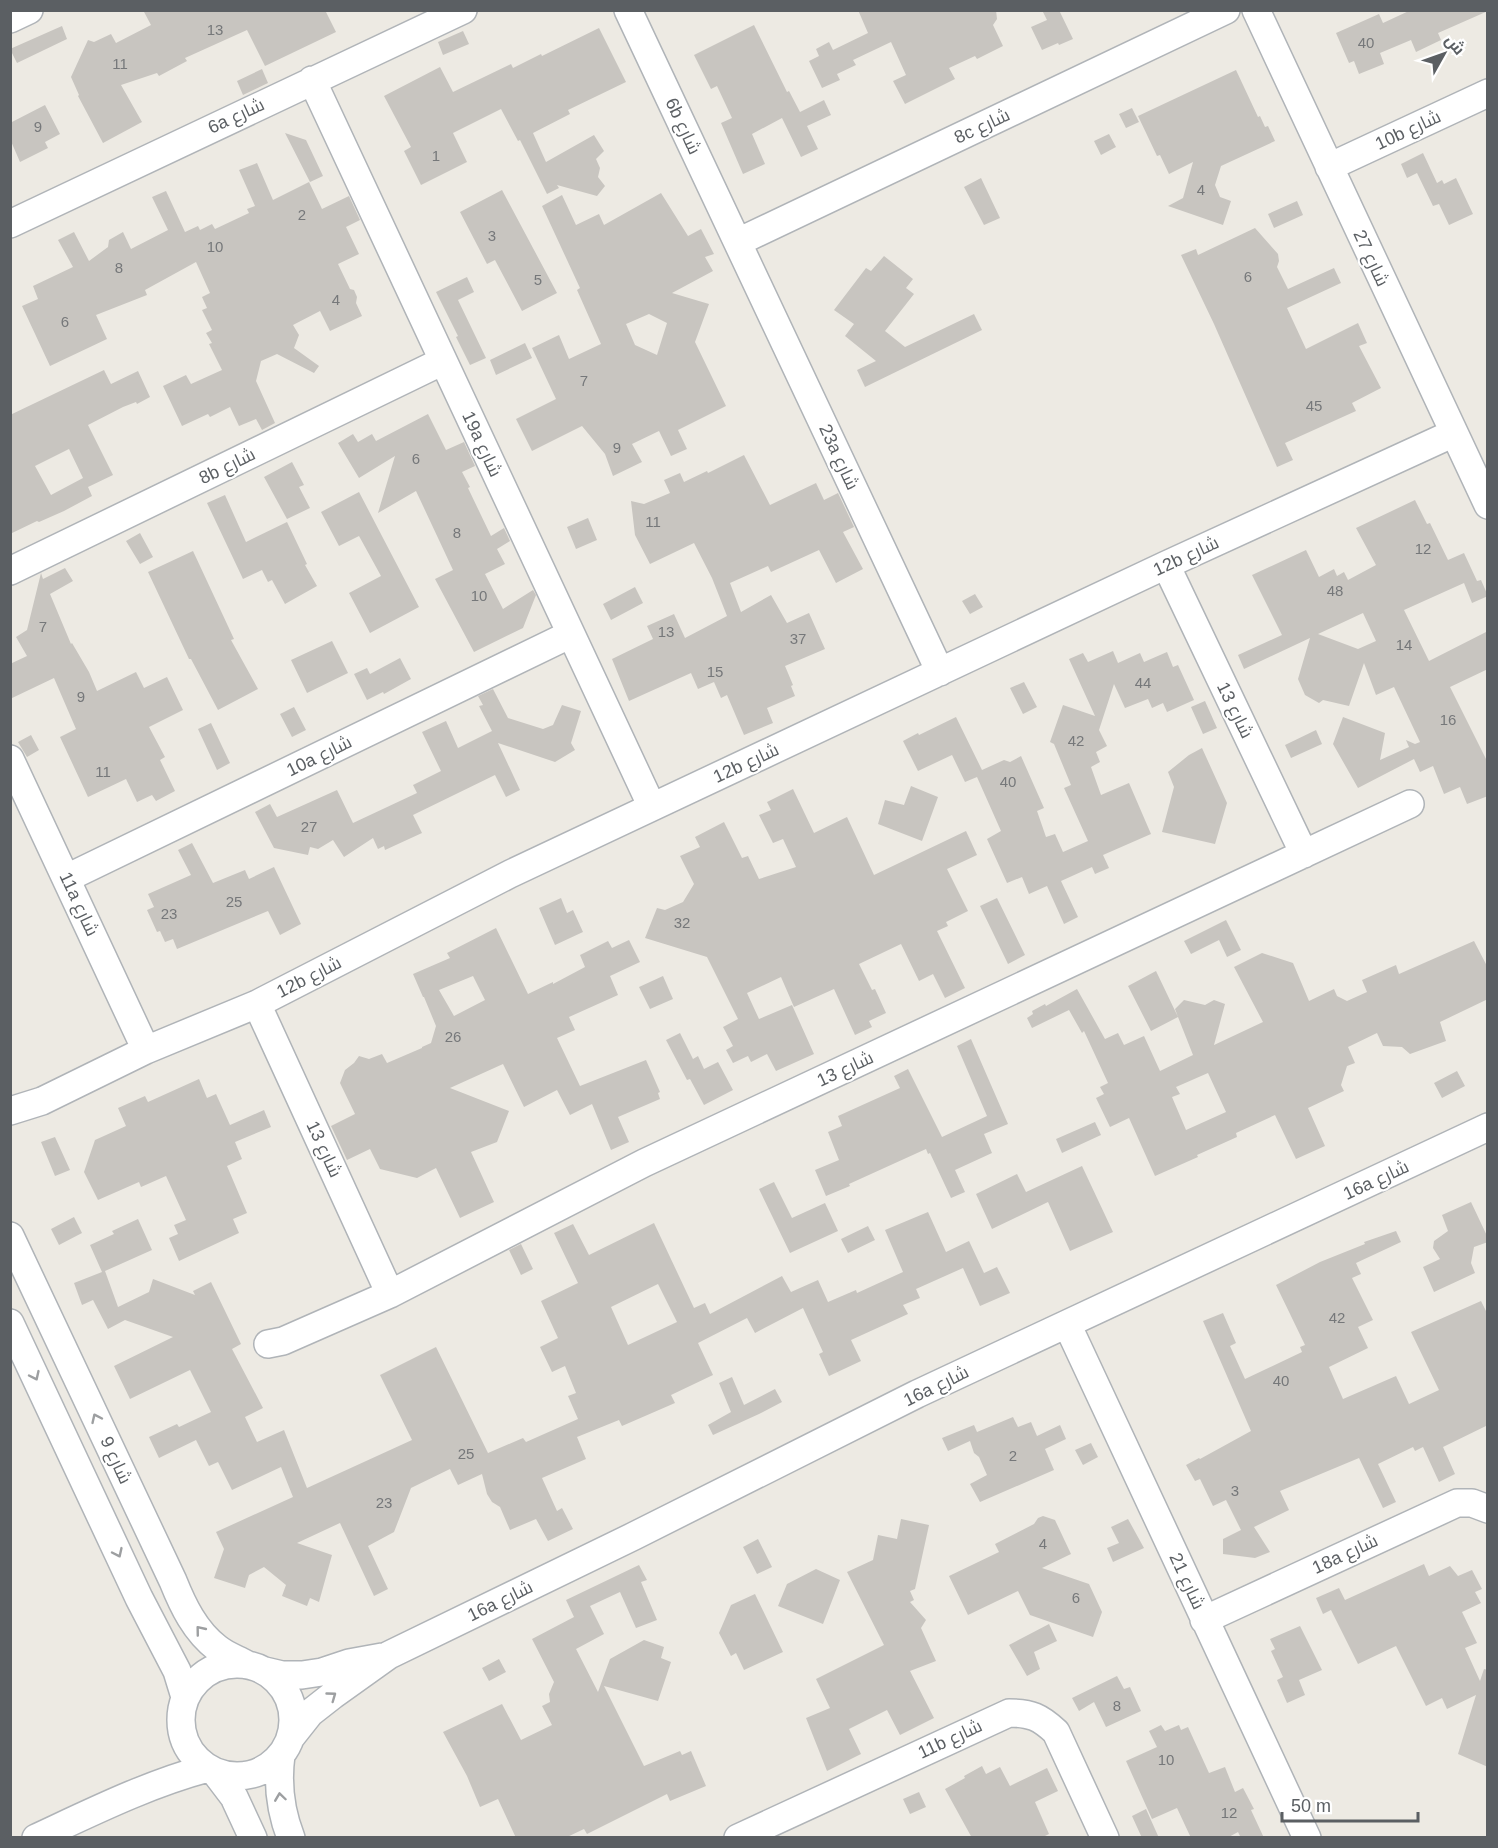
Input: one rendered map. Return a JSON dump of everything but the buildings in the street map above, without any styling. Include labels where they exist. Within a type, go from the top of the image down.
[{"type":"street","points":[[10,19],[29,10]]},
{"type":"street","name":"6a شارع","points":[[10,224],[463,10]]},
{"type":"street","name":"6b شارع","points":[[628,10],[738,242]]},
{"type":"street","name":"8c شارع","points":[[738,242],[1226,10]]},
{"type":"street","name":"شارع 27","points":[[1256,10],[1488,505]]},
{"type":"street","name":"19a شارع","points":[[312,80],[652,807]]},
{"type":"street","name":"10b شارع","points":[[1329,167],[1488,93]]},
{"type":"street","name":"23a شارع","points":[[738,242],[940,672]]},
{"type":"street","name":"8b شارع","points":[[10,571],[443,361]]},
{"type":"street","name":"12b شارع","points":[[10,1122],[42,1101],[146,1050],[257,1004],[510,874],[1166,565],[1454,433]]},
{"type":"street","name":"شارع 13","points":[[1166,565],[1304,854]]},
{"type":"street","name":"10a شارع","points":[[67,878],[571,634]]},
{"type":"street","name":"11a شارع","points":[[10,759],[146,1050]]},
{"type":"street","name":"شارع 13","points":[[268,1344],[283,1341],[390,1294],[644,1163],[1410,804]]},
{"type":"street","name":"شارع 13","points":[[257,1004],[390,1294]]},
{"type":"street","name":"12b شارع","points":[[10,1111],[42,1101]]},
{"type":"street","name":"16a شارع","points":[[286,1746],[310,1713],[389,1655],[634,1536],[917,1394],[1488,1128]]},
{"type":"street","name":"شارع 9","points":[[10,1236],[173,1581],[184,1609],[202,1634],[218,1649],[256,1668]]},
{"type":"street","name":"شارع 9","points":[[10,1323],[139,1598],[177,1671],[185,1697]]},
{"type":"street","name":"شارع 21","points":[[1067,1324],[1307,1838]]},
{"type":"street","name":"18a شارع","points":[[1204,1620],[1457,1503],[1472,1503],[1488,1509]]},
{"type":"street","name":"16a شارع","points":[[256,1668],[282,1675],[302,1675],[389,1655]]},
{"type":"street","points":[[253,1838],[234,1797],[212,1770],[191,1752],[182,1731],[181,1719],[185,1697],[196,1681],[210,1670],[228,1664],[256,1668],[277,1681],[286,1693],[293,1722],[279,1774],[279,1797],[291,1838]]},
{"type":"street","name":"11b شارع","points":[[738,1838],[1009,1713],[1026,1713],[1035,1716],[1056,1732],[1105,1838]]},
{"type":"street","points":[[128,1796],[164,1763],[173,1751],[182,1731]]},
{"type":"street","points":[[36,1838],[178,1776],[212,1770],[233,1776],[251,1774],[267,1767],[286,1746]]}]
